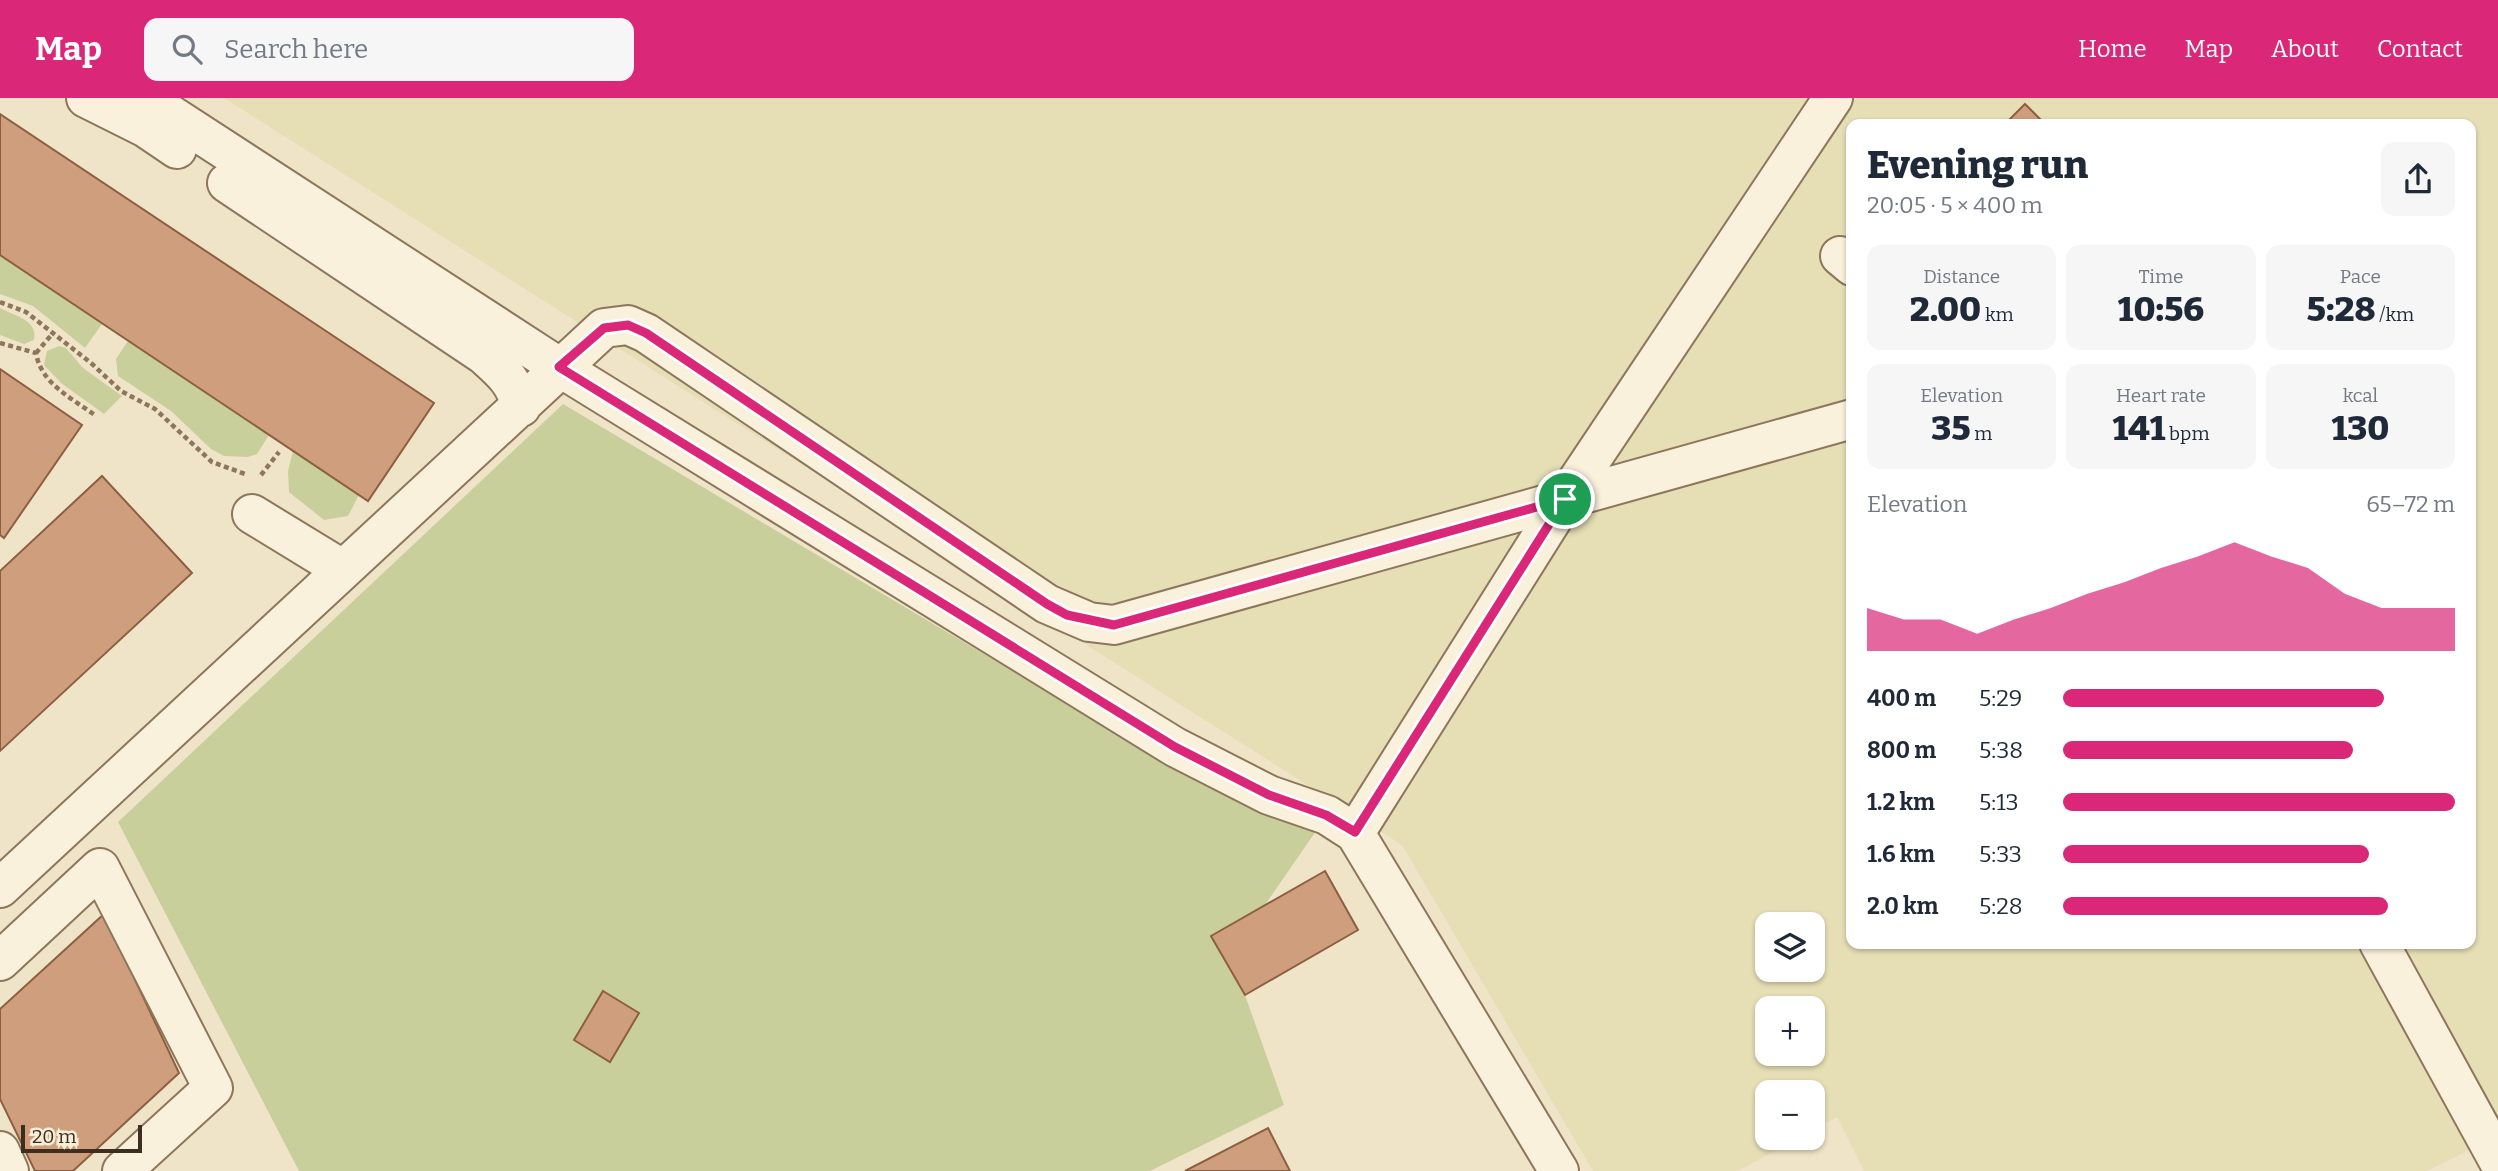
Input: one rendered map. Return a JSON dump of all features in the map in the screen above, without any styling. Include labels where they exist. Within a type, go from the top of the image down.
[{"type":"street","points":[[86,98],[146,128],[484,355],[508,376],[517,389],[521,407]]},
{"type":"street","points":[[145,98],[559,367],[1175,747],[1269,795],[1326,815],[1355,832],[1559,1171]]},
{"type":"street","points":[[1355,832],[1565,499],[1833,98]]},
{"type":"street","points":[[0,888],[604,328],[628,325],[646,333],[1047,604],[1089,622],[1114,625],[1846,421]]},
{"type":"street","points":[[261,499],[342,569]]},
{"type":"street","points":[[0,961],[100,868],[213,1088],[122,1171]]},
{"type":"street","points":[[2382,949],[2498,1160]]},
{"type":"street","points":[[0,1151],[9,1171]]},
{"type":"path","points":[[0,302],[26,312],[53,332],[121,391],[155,409],[212,462],[232,472],[260,476]]},
{"type":"path","points":[[53,332],[36,353],[38,366],[48,380],[96,416]]},
{"type":"path","points":[[0,343],[36,353]]},
{"type":"path","points":[[261,499],[260,476],[279,452]]},
{"type":"shaded area","points":[[224,98],[2498,98],[2498,1136],[2427,1171],[1864,1171],[1837,1117],[1825,1124],[1825,1080],[1755,1080],[1755,1150],[1777,1150],[1738,1171],[1593,1171],[1402,845]]},
{"type":"green space","points":[[0,255],[102,324],[85,348],[33,306],[0,294]]},
{"type":"green space","points":[[0,308],[29,323],[34,340],[24,344],[0,335]]},
{"type":"green space","points":[[128,341],[269,435],[257,454],[248,457],[224,456],[211,449],[171,411],[118,376],[116,359]]},
{"type":"green space","points":[[59,346],[66,348],[83,368],[122,396],[104,414],[61,383],[44,365],[47,351]]},
{"type":"green space","points":[[563,404],[1201,783],[1316,831],[1265,905],[1245,995],[1284,1105],[1150,1171],[299,1171],[118,822]]},
{"type":"green space","points":[[293,451],[359,495],[348,516],[324,520],[289,492],[288,471]]},
{"type":"building","points":[[2025,104],[2040,119],[2010,119]]},
{"type":"building","points":[[0,114],[434,403],[368,501],[0,255]]},
{"type":"building","points":[[0,369],[82,425],[4,538],[0,535]]},
{"type":"building","points":[[102,476],[192,573],[0,751],[0,571]]},
{"type":"building","points":[[1325,871],[1358,930],[1245,995],[1211,936]]},
{"type":"building","points":[[104,914],[179,1073],[73,1171],[35,1171],[0,1099],[0,1009]]},
{"type":"building","points":[[603,991],[639,1013],[610,1062],[574,1040]]},
{"type":"building","points":[[1268,1128],[1290,1171],[1185,1171]]},
{"type":"route","points":[[628,325],[646,333],[1047,604],[1067,615],[1089,622],[1114,625],[1565,499],[1355,832],[1326,815],[1269,795],[1175,747],[559,367],[604,328],[628,325]]}]
